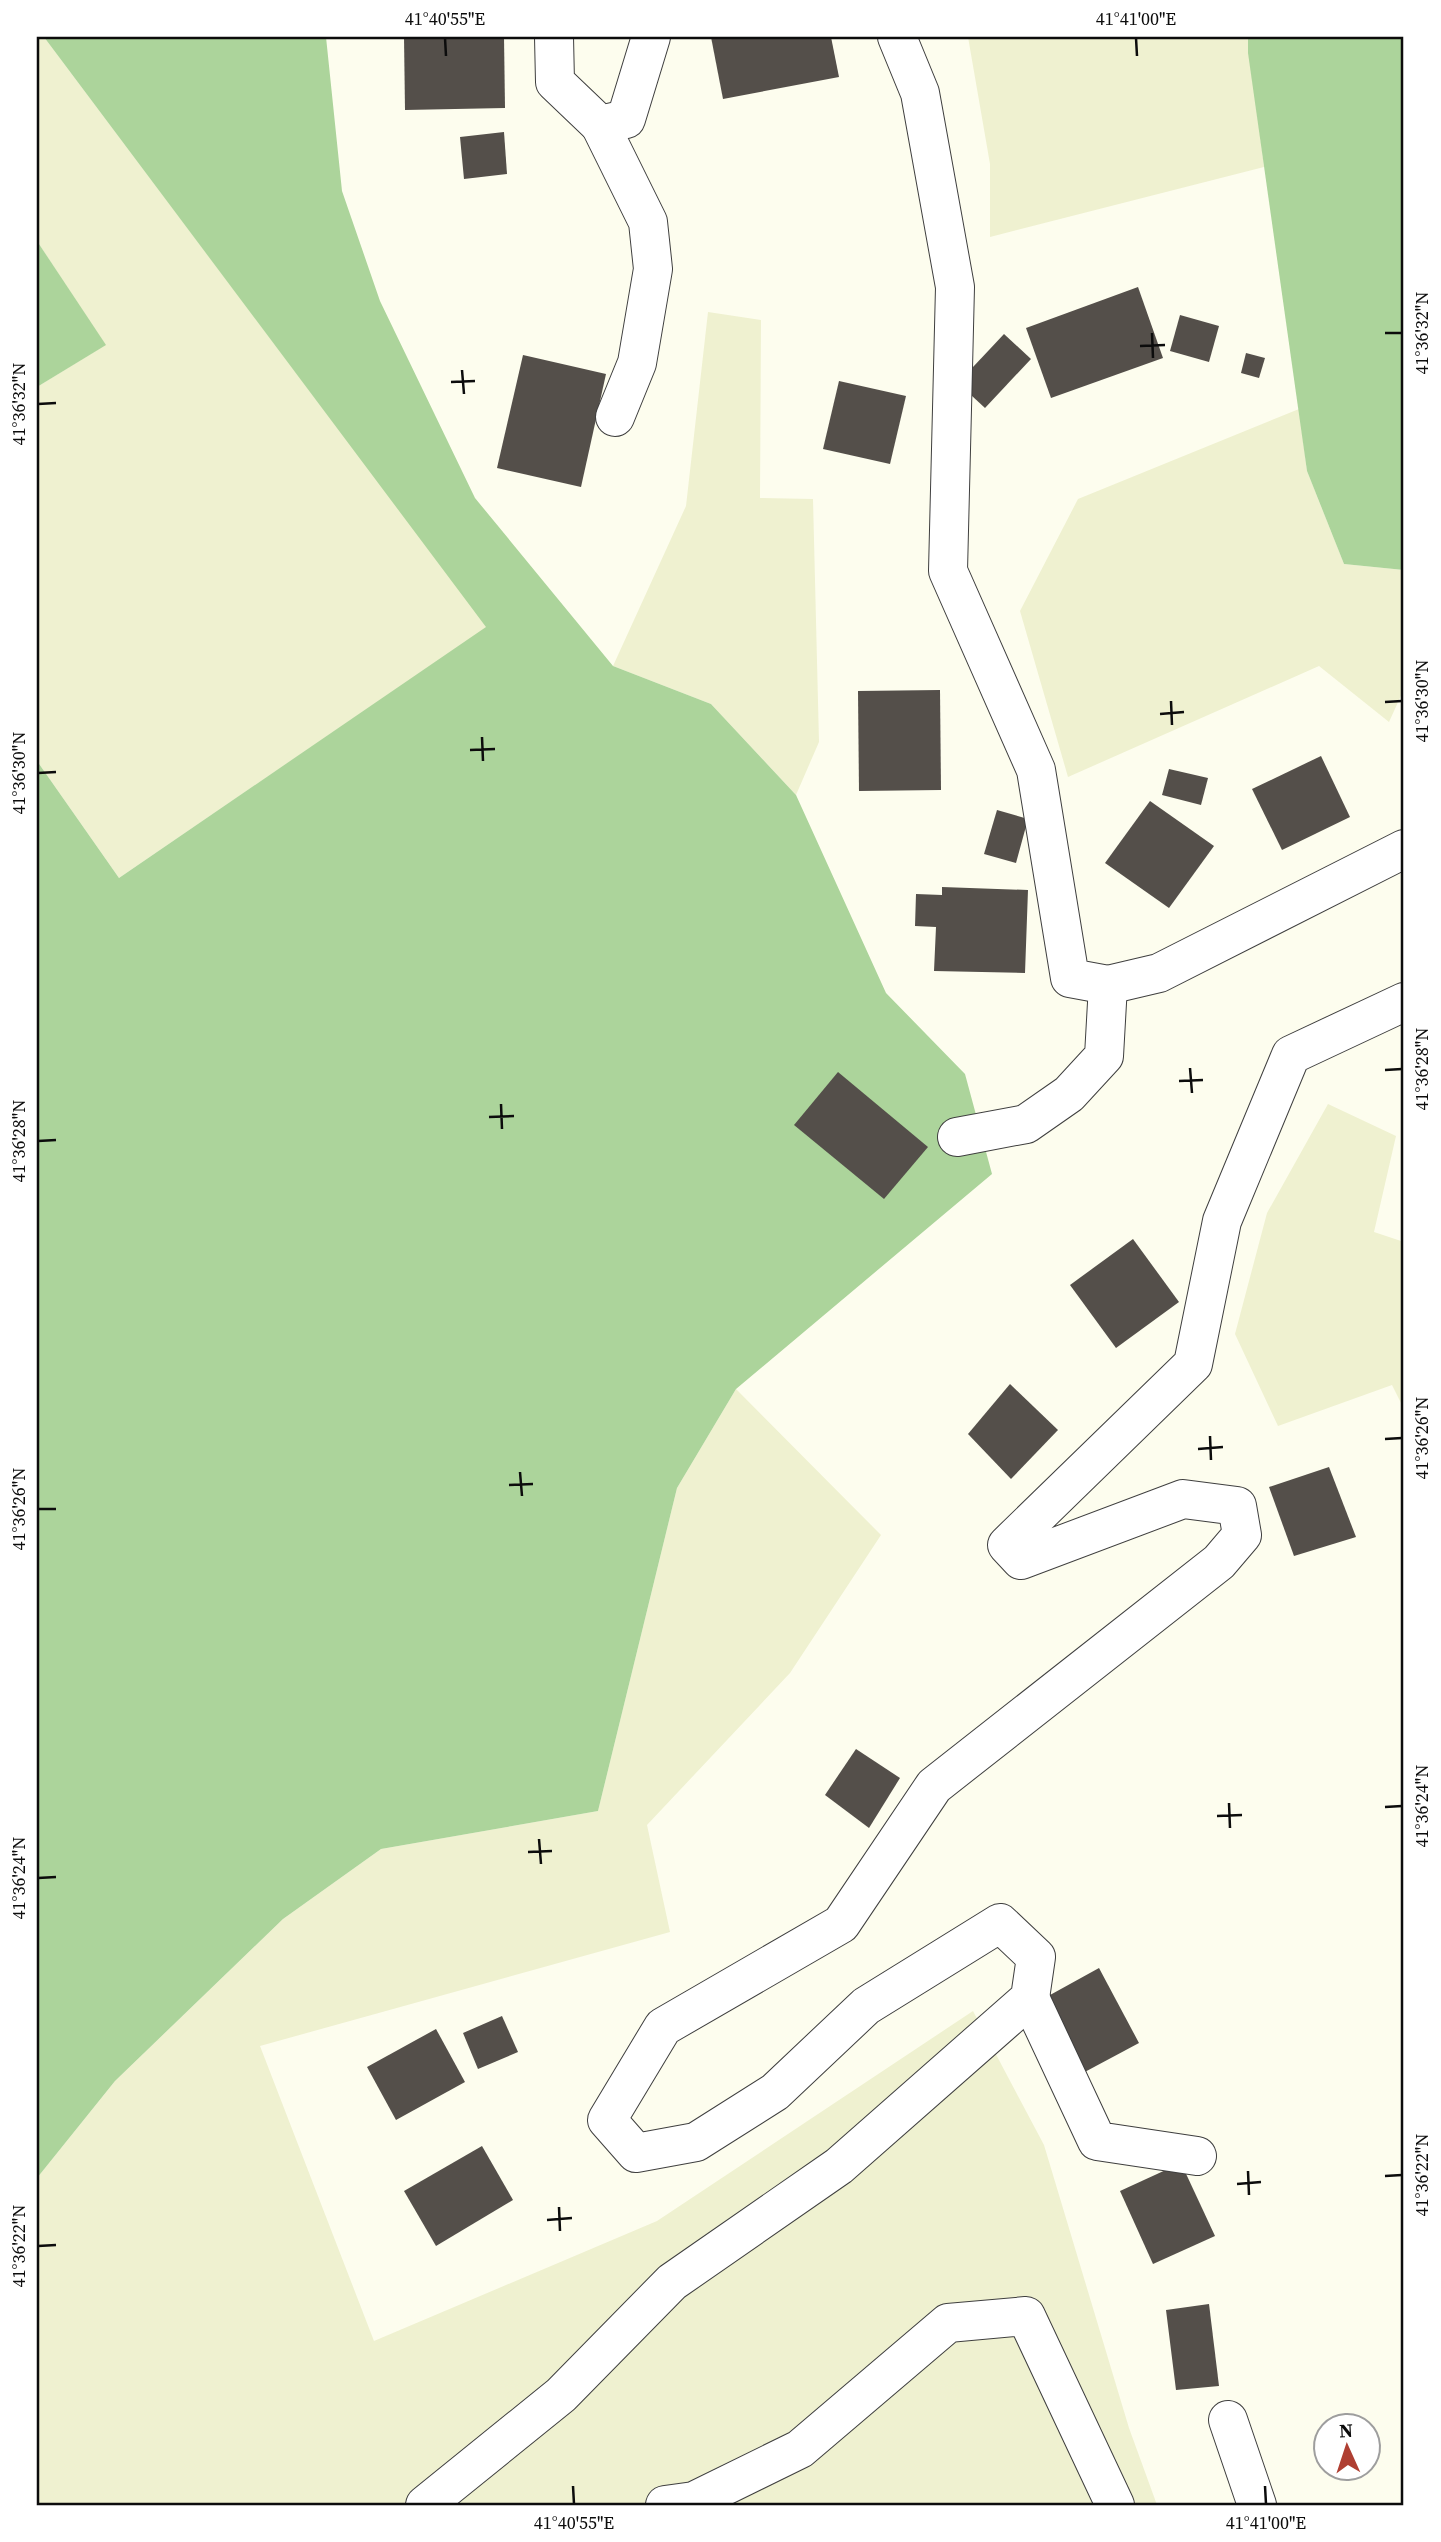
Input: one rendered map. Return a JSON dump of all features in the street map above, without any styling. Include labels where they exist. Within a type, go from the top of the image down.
[{"type":"street","points":[[554,37],[555,82],[600,125],[648,222],[653,269],[637,363],[615,417]]},
{"type":"street","points":[[600,125],[626,118],[651,37]]},
{"type":"street","points":[[897,37],[920,93],[955,287],[948,571],[1036,770],[1070,978],[1108,985],[1159,973],[1404,849]]},
{"type":"street","points":[[957,1137],[1026,1124],[1069,1094],[1104,1056],[1108,985]]},
{"type":"street","points":[[1198,2156],[1097,2141],[1030,1997],[1036,1957],[1000,1923],[866,2006],[775,2092],[696,2142],[636,2153],[607,2120],[663,2027],[841,1924],[934,1786],[1219,1562],[1242,1535],[1237,1507],[1184,1499],[1021,1560],[1007,1545],[1193,1363],[1222,1221],[1291,1055],[1404,1002]]},
{"type":"street","points":[[425,2505],[561,2395],[673,2281],[839,2166],[1030,1997]]},
{"type":"street","points":[[665,2505],[694,2501],[800,2449],[948,2323],[1026,2316],[1115,2505]]},
{"type":"street","points":[[1228,2420],[1257,2505]]},
{"type":"green space","points":[[37,37],[44,37],[487,627],[119,878],[37,761],[37,387],[105,345],[37,241]]},
{"type":"green space","points":[[44,37],[326,37],[342,191],[380,301],[475,498],[613,666],[711,704],[796,795],[886,993],[965,1074],[992,1174],[736,1389],[677,1488],[598,1811],[381,1849],[283,1919],[115,2081],[37,2178],[37,761],[119,878],[486,627]]},
{"type":"green space","points":[[968,37],[1248,37],[1264,167],[990,237],[990,164]]},
{"type":"green space","points":[[1248,37],[1404,37],[1404,570],[1344,564],[1307,471],[1248,53]]},
{"type":"green space","points":[[37,241],[106,345],[37,387]]},
{"type":"green space","points":[[708,312],[761,320],[760,498],[813,499],[819,742],[796,795],[711,704],[613,666],[686,506]]},
{"type":"green space","points":[[1299,409],[1307,471],[1344,564],[1404,570],[1404,689],[1389,722],[1319,666],[1068,777],[1020,611],[1078,499]]},
{"type":"green space","points":[[1328,1104],[1396,1136],[1374,1232],[1404,1242],[1404,1409],[1392,1385],[1278,1426],[1235,1334],[1267,1213]]},
{"type":"green space","points":[[736,1389],[881,1535],[790,1673],[647,1825],[670,1932],[260,2046],[374,2341],[657,2221],[973,2011],[1044,2145],[1129,2428],[1157,2505],[37,2505],[37,2178],[115,2081],[283,1919],[381,1849],[598,1811],[677,1488]]},
{"type":"building","points":[[404,37],[504,37],[505,108],[405,110]]},
{"type":"building","points":[[711,37],[831,37],[839,77],[723,99]]},
{"type":"building","points":[[504,132],[507,174],[464,179],[460,137]]},
{"type":"building","points":[[1138,287],[1163,358],[1051,398],[1026,328]]},
{"type":"building","points":[[1180,315],[1219,326],[1209,362],[1170,351]]},
{"type":"building","points":[[1004,334],[1031,359],[985,408],[958,383]]},
{"type":"building","points":[[1246,353],[1265,358],[1259,378],[1241,373]]},
{"type":"building","points":[[523,355],[606,374],[581,487],[497,468]]},
{"type":"building","points":[[839,381],[906,396],[890,464],[823,449]]},
{"type":"building","points":[[940,690],[941,790],[859,791],[858,691]]},
{"type":"building","points":[[1321,756],[1350,817],[1282,850],[1252,789]]},
{"type":"building","points":[[1169,769],[1208,778],[1201,805],[1162,795]]},
{"type":"building","points":[[1150,801],[1214,846],[1169,908],[1105,863]]},
{"type":"building","points":[[997,810],[1028,819],[1016,863],[984,854]]},
{"type":"building","points":[[942,887],[1028,890],[1025,973],[934,971],[936,927],[915,926],[916,894],[942,895]]},
{"type":"building","points":[[838,1072],[928,1147],[884,1199],[794,1125]]},
{"type":"building","points":[[1133,1239],[1179,1302],[1116,1348],[1070,1285]]},
{"type":"building","points":[[1010,1384],[1058,1430],[1011,1479],[968,1434]]},
{"type":"building","points":[[1329,1467],[1356,1537],[1294,1556],[1269,1487]]},
{"type":"building","points":[[856,1749],[900,1778],[869,1828],[825,1795]]},
{"type":"building","points":[[1099,1968],[1139,2043],[1081,2074],[1041,2000]]},
{"type":"building","points":[[502,2016],[518,2052],[478,2069],[463,2033]]},
{"type":"building","points":[[436,2029],[465,2082],[396,2120],[367,2067]]},
{"type":"building","points":[[482,2146],[513,2200],[436,2246],[404,2191]]},
{"type":"building","points":[[1181,2163],[1215,2236],[1153,2264],[1120,2191]]},
{"type":"building","points":[[1209,2304],[1219,2386],[1176,2390],[1166,2310]]}]
